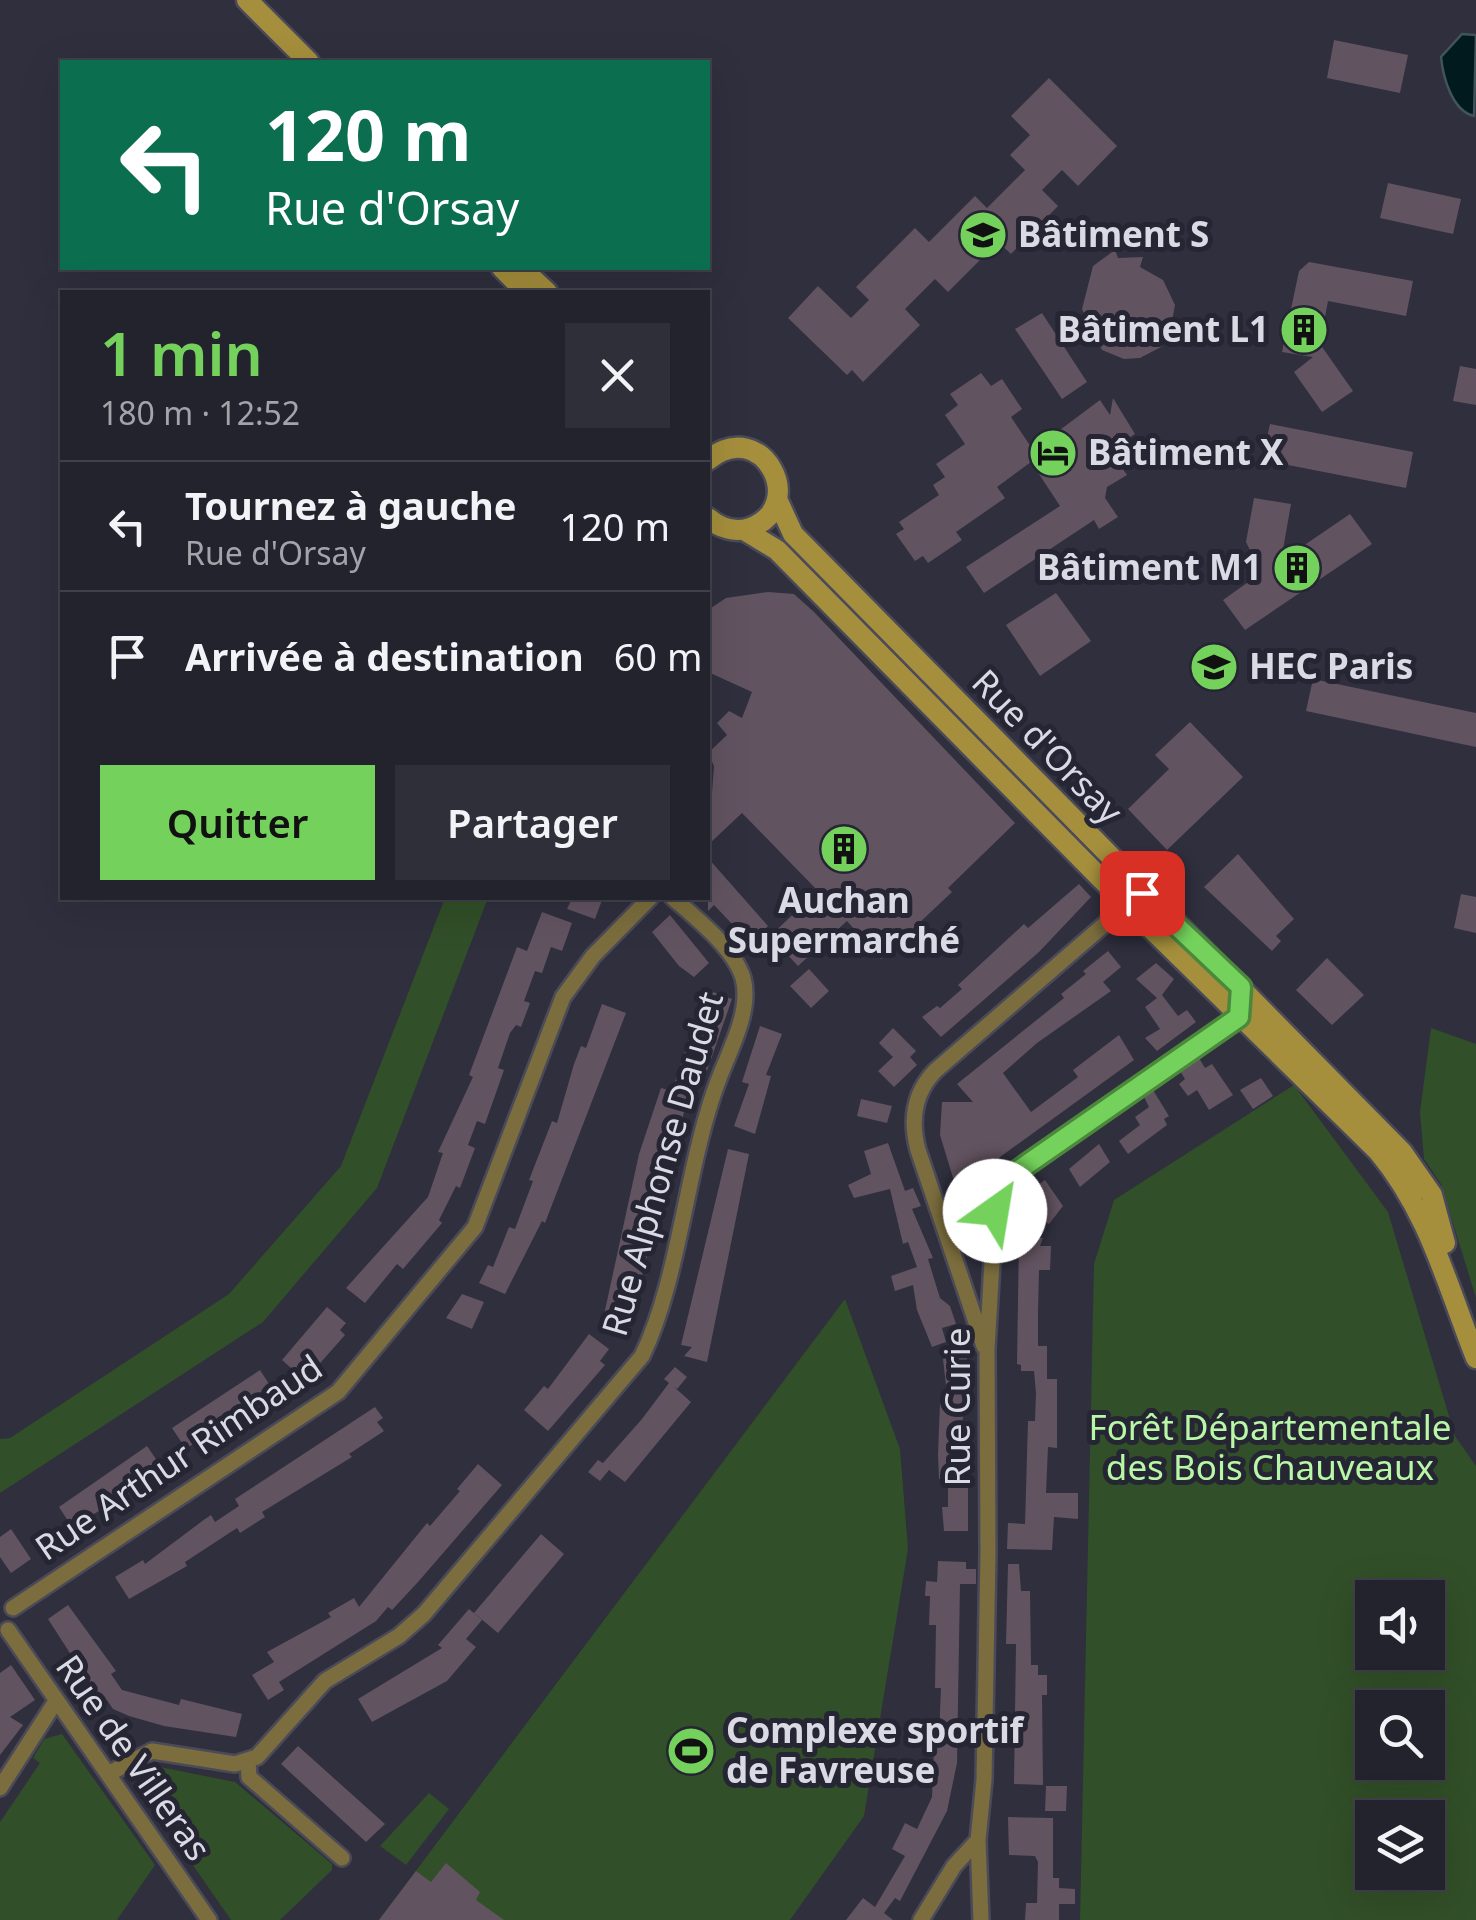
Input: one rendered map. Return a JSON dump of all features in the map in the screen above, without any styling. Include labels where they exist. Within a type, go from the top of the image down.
[{"type":"main road","points":[[247,0],[307,60]]},
{"type":"main road","points":[[504,270],[524,290]]},
{"type":"main road","points":[[523,270],[545,290]]},
{"type":"main road","name":"Rue d'Orsay","points":[[717,445],[751,450],[770,464],[778,486],[777,499],[793,534],[1134,898],[1239,1017],[1399,1176],[1426,1224],[1476,1358]]},
{"type":"main road","points":[[744,530],[765,519],[777,499]]},
{"type":"main road","name":"Rue d'Orsay","points":[[710,519],[730,530],[744,530],[766,540],[1134,898],[1241,987],[1402,1152],[1419,1176],[1439,1219],[1464,1328]]},
{"type":"street","points":[[986,1349],[980,1341],[918,1150],[913,1131],[917,1099],[936,1072],[1134,898]]},
{"type":"street","name":"Rue Arthur Rimbaud","points":[[6,1604],[338,1392],[475,1227],[563,998],[593,956],[648,900]]},
{"type":"street","name":"Rue Alphonse Daudet","points":[[248,1761],[275,1741],[295,1710],[324,1681],[398,1636],[424,1614],[642,1356],[707,1114],[744,1006],[744,981],[732,956],[675,900]]},
{"type":"street","points":[[1239,1017],[1241,987]]},
{"type":"street","name":"Rue Curie","points":[[981,1920],[978,1840],[984,1780],[988,1553],[986,1349],[995,1211],[1007,1182],[1239,1017]]},
{"type":"street","points":[[4,1632],[15,1618],[6,1604]]},
{"type":"street","name":"Rue de Villeras","points":[[4,1632],[209,1920]]},
{"type":"street","points":[[0,1788],[56,1701]]},
{"type":"street","points":[[108,1774],[152,1751],[220,1762],[248,1761],[249,1777],[342,1858]]},
{"type":"street","points":[[920,1920],[954,1866],[978,1840]]},
{"type":"green space","points":[[444,900],[487,900],[377,1188],[263,1322],[0,1493],[0,1439],[10,1438],[229,1294],[341,1166]]},
{"type":"green space","points":[[1431,1028],[1476,1044],[1476,1298],[1441,1184],[1424,1159],[1420,1112]]},
{"type":"green space","name":"Forêt Départementale des Bois Chauveaux","points":[[1294,1085],[1388,1212],[1455,1436],[1476,1466],[1476,1920],[1080,1920],[1094,1264],[1114,1200]]},
{"type":"green space","name":"Complexe sportif de Favreuse","points":[[845,1299],[900,1449],[908,1549],[864,1816],[790,1920],[379,1920]]},
{"type":"green space","points":[[62,1734],[155,1865],[117,1920],[0,1920],[0,1822],[40,1763],[33,1758],[44,1739]]},
{"type":"green space","points":[[160,1767],[235,1782],[332,1864],[332,1870],[280,1920],[231,1920],[138,1786],[144,1770]]},
{"type":"green space","points":[[429,1793],[449,1809],[406,1865],[380,1846]]},
{"type":"shaded area","points":[[1462,34],[1476,35],[1474,116],[1454,100],[1442,65],[1441,57]]},
{"type":"building","points":[[1334,40],[1408,55],[1400,93],[1327,78]]},
{"type":"building","name":"Bâtiment S","points":[[1049,78],[1117,146],[1078,186],[1062,170],[1042,190],[1058,206],[1011,254],[998,242],[948,292],[935,279],[905,309],[920,325],[863,382],[852,370],[847,375],[788,318],[818,286],[851,318],[869,300],[856,287],[915,228],[929,242],[975,196],[987,208],[1025,170],[1010,155],[1030,135],[1011,116]]},
{"type":"building","points":[[1388,183],[1461,199],[1453,234],[1380,218]]},
{"type":"building","points":[[1115,250],[1118,258],[1143,257],[1140,267],[1163,280],[1175,305],[1169,337],[1161,347],[1140,358],[1124,359],[1102,350],[1082,309],[1093,266]]},
{"type":"building","name":"Bâtiment L1","points":[[1309,262],[1413,281],[1406,316],[1328,301],[1320,344],[1353,391],[1322,412],[1294,372],[1313,357],[1282,352],[1299,271]]},
{"type":"building","points":[[1042,313],[1087,382],[1062,399],[1015,329]]},
{"type":"building","points":[[1460,366],[1476,369],[1476,405],[1453,401]]},
{"type":"building","points":[[981,373],[991,386],[1002,379],[1022,409],[1011,417],[1033,450],[1100,400],[1110,415],[1113,398],[1135,434],[1110,450],[1127,475],[1107,487],[1105,498],[1118,517],[1099,529],[1094,520],[984,593],[966,567],[1060,506],[1031,462],[997,487],[1005,498],[956,532],[962,540],[928,563],[923,556],[915,561],[896,534],[904,529],[899,522],[939,495],[933,485],[945,477],[936,464],[965,444],[945,415],[958,405],[950,394]]},
{"type":"building","points":[[1270,424],[1413,452],[1406,488],[1262,460]]},
{"type":"building","name":"Bâtiment M1","points":[[1254,498],[1291,504],[1281,561],[1350,514],[1372,544],[1245,630],[1223,600],[1261,573],[1246,542]]},
{"type":"building","points":[[768,592],[794,594],[1015,823],[948,888],[952,892],[881,959],[847,921],[798,966],[770,936],[818,891],[742,813],[710,843],[714,766],[710,751],[727,735],[717,723],[729,711],[742,718],[752,692],[710,673],[710,609],[726,598]]},
{"type":"building","points":[[1056,593],[1091,641],[1040,676],[1006,625]]},
{"type":"building","points":[[1313,679],[1476,713],[1476,747],[1306,711]]},
{"type":"building","points":[[1190,722],[1243,777],[1167,850],[1128,809],[1169,769],[1155,755]]},
{"type":"building","points":[[1238,854],[1294,919],[1276,936],[1281,941],[1272,951],[1204,887]]},
{"type":"building","points":[[710,860],[768,926],[750,943],[714,905],[708,911]]},
{"type":"building","points":[[1079,884],[1091,897],[1039,952],[941,1037],[922,1017],[962,989],[958,985],[1024,924],[1028,928]]},
{"type":"building","points":[[1461,894],[1476,897],[1476,933],[1454,928]]},
{"type":"building","points":[[571,900],[602,900],[595,919],[567,909]]},
{"type":"building","points":[[542,912],[572,923],[562,951],[551,947],[542,973],[535,971],[524,1001],[530,1003],[521,1027],[516,1025],[510,1033],[498,1068],[504,1070],[485,1124],[477,1121],[468,1145],[475,1148],[460,1188],[456,1186],[439,1220],[442,1223],[403,1269],[397,1264],[365,1303],[346,1288],[428,1197],[443,1153],[438,1152],[473,1077],[469,1075],[517,947],[527,951]]},
{"type":"building","points":[[670,915],[709,963],[694,977],[679,966],[652,932]]},
{"type":"building","points":[[1108,951],[1121,967],[1103,982],[1111,991],[1037,1043],[1003,1073],[1031,1112],[1078,1077],[1073,1070],[1119,1035],[1134,1060],[1000,1157],[960,1201],[940,1135],[942,1102],[973,1102],[957,1084],[1064,998],[1061,994]]},
{"type":"building","points":[[1327,958],[1364,995],[1332,1025],[1296,990]]},
{"type":"building","points":[[1156,963],[1174,979],[1162,995],[1178,1016],[1187,1010],[1196,1022],[1157,1051],[1145,1038],[1160,1029],[1145,1007],[1157,998],[1136,979]]},
{"type":"building","points":[[809,969],[829,991],[811,1008],[790,986]]},
{"type":"building","points":[[713,992],[732,999],[701,1088],[691,1085],[628,1330],[602,1324],[639,1154],[661,1088],[672,1091],[698,1012],[705,1015]]},
{"type":"building","points":[[602,1004],[626,1013],[545,1223],[542,1221],[505,1294],[479,1283],[488,1265],[493,1267],[509,1227],[515,1229],[533,1181],[529,1180],[552,1121],[557,1123],[574,1064],[581,1046],[586,1048]]},
{"type":"building","points":[[760,1026],[782,1034],[766,1075],[771,1076],[755,1134],[734,1126],[749,1084],[742,1082]]},
{"type":"building","points":[[893,1028],[916,1051],[910,1057],[917,1065],[894,1087],[878,1071],[893,1057],[879,1043]]},
{"type":"building","points":[[1199,1058],[1205,1068],[1212,1064],[1233,1095],[1209,1110],[1197,1090],[1188,1096],[1179,1084],[1185,1079],[1180,1071]]},
{"type":"building","points":[[1261,1078],[1273,1096],[1253,1109],[1240,1090]]},
{"type":"building","points":[[1153,1090],[1169,1116],[1164,1119],[1167,1125],[1128,1154],[1119,1141],[1140,1125],[1135,1117],[1149,1107],[1144,1097]]},
{"type":"building","points":[[861,1099],[892,1106],[887,1123],[857,1116]]},
{"type":"building","points":[[888,1143],[905,1191],[913,1188],[921,1206],[912,1209],[933,1258],[928,1259],[940,1298],[950,1306],[956,1324],[942,1328],[946,1342],[932,1347],[917,1310],[913,1285],[895,1291],[891,1276],[917,1267],[908,1242],[903,1244],[890,1189],[854,1198],[848,1185],[871,1174],[864,1151]]},
{"type":"building","points":[[1099,1144],[1110,1162],[1080,1187],[1069,1169]]},
{"type":"building","points":[[728,1149],[749,1154],[707,1362],[684,1356],[692,1347],[681,1345]]},
{"type":"building","points":[[1045,1180],[1063,1206],[1049,1224],[1021,1208],[1029,1191]]},
{"type":"building","points":[[1019,1237],[1043,1238],[1040,1246],[1051,1246],[1050,1270],[1039,1270],[1038,1313],[1038,1346],[1047,1346],[1047,1379],[1057,1379],[1057,1448],[1048,1447],[1046,1493],[1078,1493],[1078,1519],[1054,1517],[1052,1550],[1007,1549],[1008,1523],[1025,1524],[1028,1421],[1035,1421],[1034,1371],[1021,1371],[1017,1364]]},
{"type":"building","points":[[462,1294],[484,1302],[472,1329],[446,1318]]},
{"type":"building","points":[[327,1307],[346,1323],[340,1330],[345,1335],[314,1370],[308,1365],[299,1375],[282,1360]]},
{"type":"building","points":[[589,1334],[609,1349],[600,1361],[605,1365],[548,1431],[524,1410],[544,1386],[548,1389]]},
{"type":"building","points":[[966,1353],[970,1378],[961,1429],[968,1455],[968,1531],[944,1531],[942,1507],[948,1507],[948,1479],[939,1479],[938,1454],[940,1403],[948,1403],[943,1359]]},
{"type":"building","points":[[675,1367],[687,1377],[677,1389],[673,1386],[691,1402],[625,1482],[609,1470],[600,1481],[588,1472],[598,1460],[603,1463],[642,1419],[669,1383],[664,1379]]},
{"type":"building","points":[[260,1370],[273,1390],[261,1397],[266,1404],[197,1449],[193,1444],[186,1449],[172,1428]]},
{"type":"building","points":[[375,1407],[383,1418],[377,1422],[384,1431],[349,1454],[352,1457],[262,1512],[265,1517],[240,1533],[237,1528],[185,1562],[187,1566],[129,1599],[115,1577],[143,1560],[145,1564],[211,1515],[215,1522],[239,1506],[235,1499]]},
{"type":"building","points":[[147,1446],[160,1465],[148,1472],[153,1479],[72,1527],[59,1507]]},
{"type":"building","points":[[478,1464],[502,1485],[418,1582],[392,1610],[388,1607],[376,1621],[279,1682],[284,1690],[268,1700],[252,1675],[274,1662],[267,1652],[331,1617],[328,1613],[354,1598],[359,1607],[427,1523],[430,1526],[460,1491],[457,1489]]},
{"type":"building","points":[[11,1529],[31,1559],[11,1573],[0,1557],[0,1537]]},
{"type":"building","points":[[541,1534],[564,1554],[498,1633],[474,1613]]},
{"type":"building","points":[[938,1561],[966,1562],[966,1569],[976,1569],[976,1584],[960,1584],[957,1763],[947,1811],[900,1901],[895,1898],[884,1913],[893,1920],[846,1920],[863,1898],[875,1907],[905,1856],[892,1849],[905,1823],[917,1829],[932,1797],[934,1749],[929,1748],[929,1735],[939,1736],[941,1688],[935,1688],[936,1625],[929,1625],[930,1596],[925,1596],[926,1581],[937,1582]]},
{"type":"building","points":[[1008,1564],[1019,1564],[1021,1591],[1030,1591],[1031,1665],[1038,1665],[1038,1675],[1047,1675],[1047,1695],[1042,1695],[1043,1785],[1014,1784],[1016,1644],[1006,1644]]},
{"type":"building","points":[[68,1605],[116,1671],[111,1674],[122,1690],[179,1705],[181,1699],[242,1714],[236,1737],[164,1726],[113,1709],[107,1700],[102,1703],[48,1619]]},
{"type":"building","points":[[469,1609],[482,1620],[466,1639],[476,1647],[447,1681],[372,1722],[358,1699],[442,1648],[438,1645]]},
{"type":"building","points":[[11,1665],[35,1700],[10,1717],[23,1725],[0,1755],[0,1673]]},
{"type":"building","points":[[298,1746],[385,1824],[366,1842],[281,1764]]},
{"type":"building","points":[[1046,1786],[1067,1786],[1066,1811],[1045,1811]]},
{"type":"building","points":[[1008,1817],[1053,1818],[1053,1878],[1059,1878],[1059,1888],[1075,1889],[1075,1904],[1059,1904],[1059,1920],[1025,1920],[1026,1903],[1037,1903],[1038,1862],[1035,1856],[1009,1855]]},
{"type":"building","points":[[446,1863],[480,1892],[476,1900],[504,1920],[379,1920],[416,1871],[431,1882]]},
{"type":"place","name":"Bâtiment S","points":[[983,235]]},
{"type":"place","name":"Bâtiment L1","points":[[1304,330]]},
{"type":"place","name":"Bâtiment X","points":[[1053,453]]},
{"type":"place","name":"Bâtiment M1","points":[[1297,568]]},
{"type":"place","name":"HEC Paris","points":[[1214,667]]},
{"type":"place","name":"Auchan Supermarché","points":[[844,849]]},
{"type":"place","name":"Complexe sportif de Favreuse","points":[[691,1751]]},
{"type":"route","points":[[995,1211],[1000,1194],[1016,1172],[1239,1017],[1241,987],[1142,893]]}]
